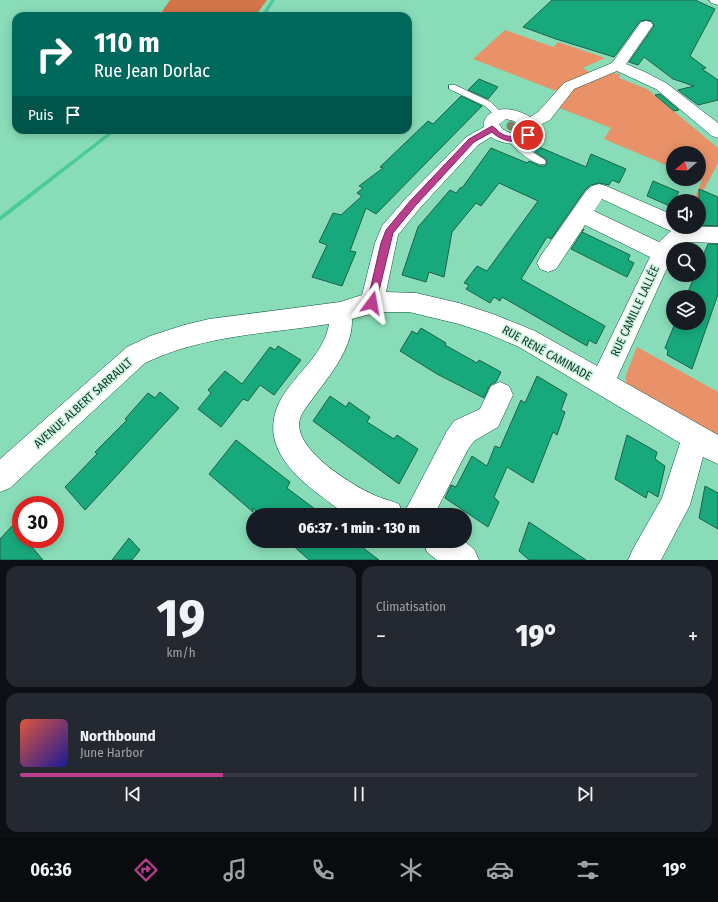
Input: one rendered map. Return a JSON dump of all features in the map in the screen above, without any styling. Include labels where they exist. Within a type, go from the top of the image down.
[{"type":"street","points":[[528,124],[544,116],[569,86],[617,66],[646,25]]},
{"type":"street","points":[[617,66],[640,75],[661,86],[718,132]]},
{"type":"street","points":[[372,303],[385,243],[389,232],[413,202],[472,141],[506,114],[519,117],[528,124],[530,132],[528,135],[518,139],[500,136],[496,122]]},
{"type":"street","points":[[548,263],[593,196],[599,191],[666,221]]},
{"type":"street","points":[[582,214],[662,253]]},
{"type":"street","name":"RUE CAMILLE LALLÉE","points":[[706,232],[718,234]]},
{"type":"street","name":"RUE CAMILLE LALLÉE","points":[[602,383],[662,253],[676,234]]},
{"type":"street","name":"RUE RENÉ CAMINADE","points":[[173,339],[279,320],[341,312],[372,303],[409,302],[478,318],[527,339],[707,444]]},
{"type":"street","points":[[341,312],[340,327],[334,345],[295,401],[286,419],[287,434],[296,455],[311,472],[343,495],[365,508]]},
{"type":"street","name":"AVENUE ALBERT SARRAULT","points":[[0,478],[136,355],[151,347],[173,339]]},
{"type":"street","points":[[422,508],[456,441],[464,431],[489,418],[500,396]]},
{"type":"street","points":[[644,560],[707,444]]},
{"type":"street","points":[[448,548],[464,560]]},
{"type":"lane","points":[[452,88],[488,104],[496,122]]},
{"type":"lane","points":[[512,139],[515,144],[524,151],[542,162]]},
{"type":"shaded area","points":[[170,0],[267,0],[258,12],[162,12]]},
{"type":"shaded area","points":[[505,30],[553,47],[558,42],[605,58],[583,68],[590,73],[556,91],[473,59]]},
{"type":"shaded area","points":[[611,73],[620,74],[619,78],[647,89],[718,148],[718,163],[706,186],[706,146],[666,146],[666,165],[604,139],[611,128],[557,107],[572,90]]},
{"type":"shaded area","points":[[700,186],[706,186],[702,194],[696,194]]},
{"type":"shaded area","points":[[637,347],[718,392],[718,438],[626,384],[626,375]]},
{"type":"building","points":[[552,0],[695,0],[715,9],[690,56],[706,68],[702,69],[718,80],[718,100],[698,105],[678,90],[694,86],[673,79],[644,57],[638,65],[629,62],[654,26],[651,21],[640,21],[614,57],[523,27]]},
{"type":"building","points":[[479,79],[498,87],[488,99],[468,90]]},
{"type":"building","points":[[660,94],[679,110],[674,111],[655,95]]},
{"type":"building","points":[[461,96],[482,106],[376,214],[366,208],[350,251],[356,252],[342,286],[312,277],[327,245],[319,242],[333,213],[341,215],[362,196],[357,193],[363,188],[359,186],[383,168],[380,167],[428,121],[433,124]]},
{"type":"building","points":[[539,147],[586,167],[591,154],[626,169],[619,183],[612,180],[609,185],[599,183],[591,185],[585,190],[551,239],[547,237],[521,279],[605,326],[596,344],[589,340],[587,346],[502,297],[500,301],[494,297],[490,303],[466,289],[469,285],[464,283],[477,266],[487,271],[538,201],[499,183],[481,206],[476,203],[452,232],[444,277],[429,272],[426,282],[402,275],[418,227],[450,190],[456,193],[461,187],[462,188],[491,148],[527,163],[529,161],[540,166],[545,166],[547,163],[546,159],[535,152]]},
{"type":"building","points":[[653,181],[679,192],[678,194],[666,194],[666,204],[647,196]]},
{"type":"building","points":[[699,189],[718,197],[718,226],[706,225],[706,194],[699,194]]},
{"type":"building","points":[[582,232],[630,255],[628,260],[634,263],[627,277],[571,249]]},
{"type":"building","points":[[708,244],[718,244],[718,294],[706,329],[706,290],[689,290],[692,282],[706,282],[706,249]]},
{"type":"building","points":[[421,328],[446,343],[445,345],[477,363],[479,360],[501,372],[496,382],[490,385],[484,398],[437,374],[400,351],[412,331],[417,334]]},
{"type":"building","points":[[672,330],[706,330],[692,369],[667,355],[668,350],[665,348]]},
{"type":"building","points":[[278,346],[301,360],[274,395],[260,385],[248,401],[243,399],[221,427],[198,409],[211,393],[208,390],[225,371],[242,384],[270,347],[275,350]]},
{"type":"building","points":[[537,376],[567,394],[561,410],[565,412],[557,435],[553,432],[533,483],[507,467],[494,497],[499,502],[488,527],[472,516],[472,508],[460,508],[445,498],[451,485],[456,487],[472,456],[487,466],[495,446],[500,448],[521,400],[525,403]]},
{"type":"building","points":[[160,392],[179,408],[85,510],[65,487],[97,454],[95,452],[127,420],[125,419],[148,393],[155,398]]},
{"type":"building","points":[[330,396],[346,407],[349,402],[370,417],[367,422],[394,439],[397,435],[418,449],[399,484],[313,421]]},
{"type":"building","points":[[627,435],[657,452],[655,459],[665,466],[658,497],[648,491],[646,498],[615,479]]},
{"type":"building","points":[[236,440],[290,482],[287,488],[314,508],[248,508],[209,474]]},
{"type":"building","points":[[705,486],[718,493],[718,529],[699,518]]},
{"type":"building","points":[[529,522],[586,560],[529,560],[519,551]]},
{"type":"building","points":[[12,526],[12,548],[33,548],[43,560],[0,560],[0,539]]},
{"type":"building","points":[[129,538],[140,550],[132,560],[112,560]]},
{"type":"building","points":[[296,548],[363,548],[379,560],[309,560]]},
{"type":"waterway","points":[[266,12],[273,0]]},
{"type":"waterway","points":[[0,219],[110,134]]},
{"type":"route","points":[[372,303],[385,243],[389,232],[413,202],[472,141],[492,129],[500,136],[506,138],[518,139],[524,138],[528,135]]}]
